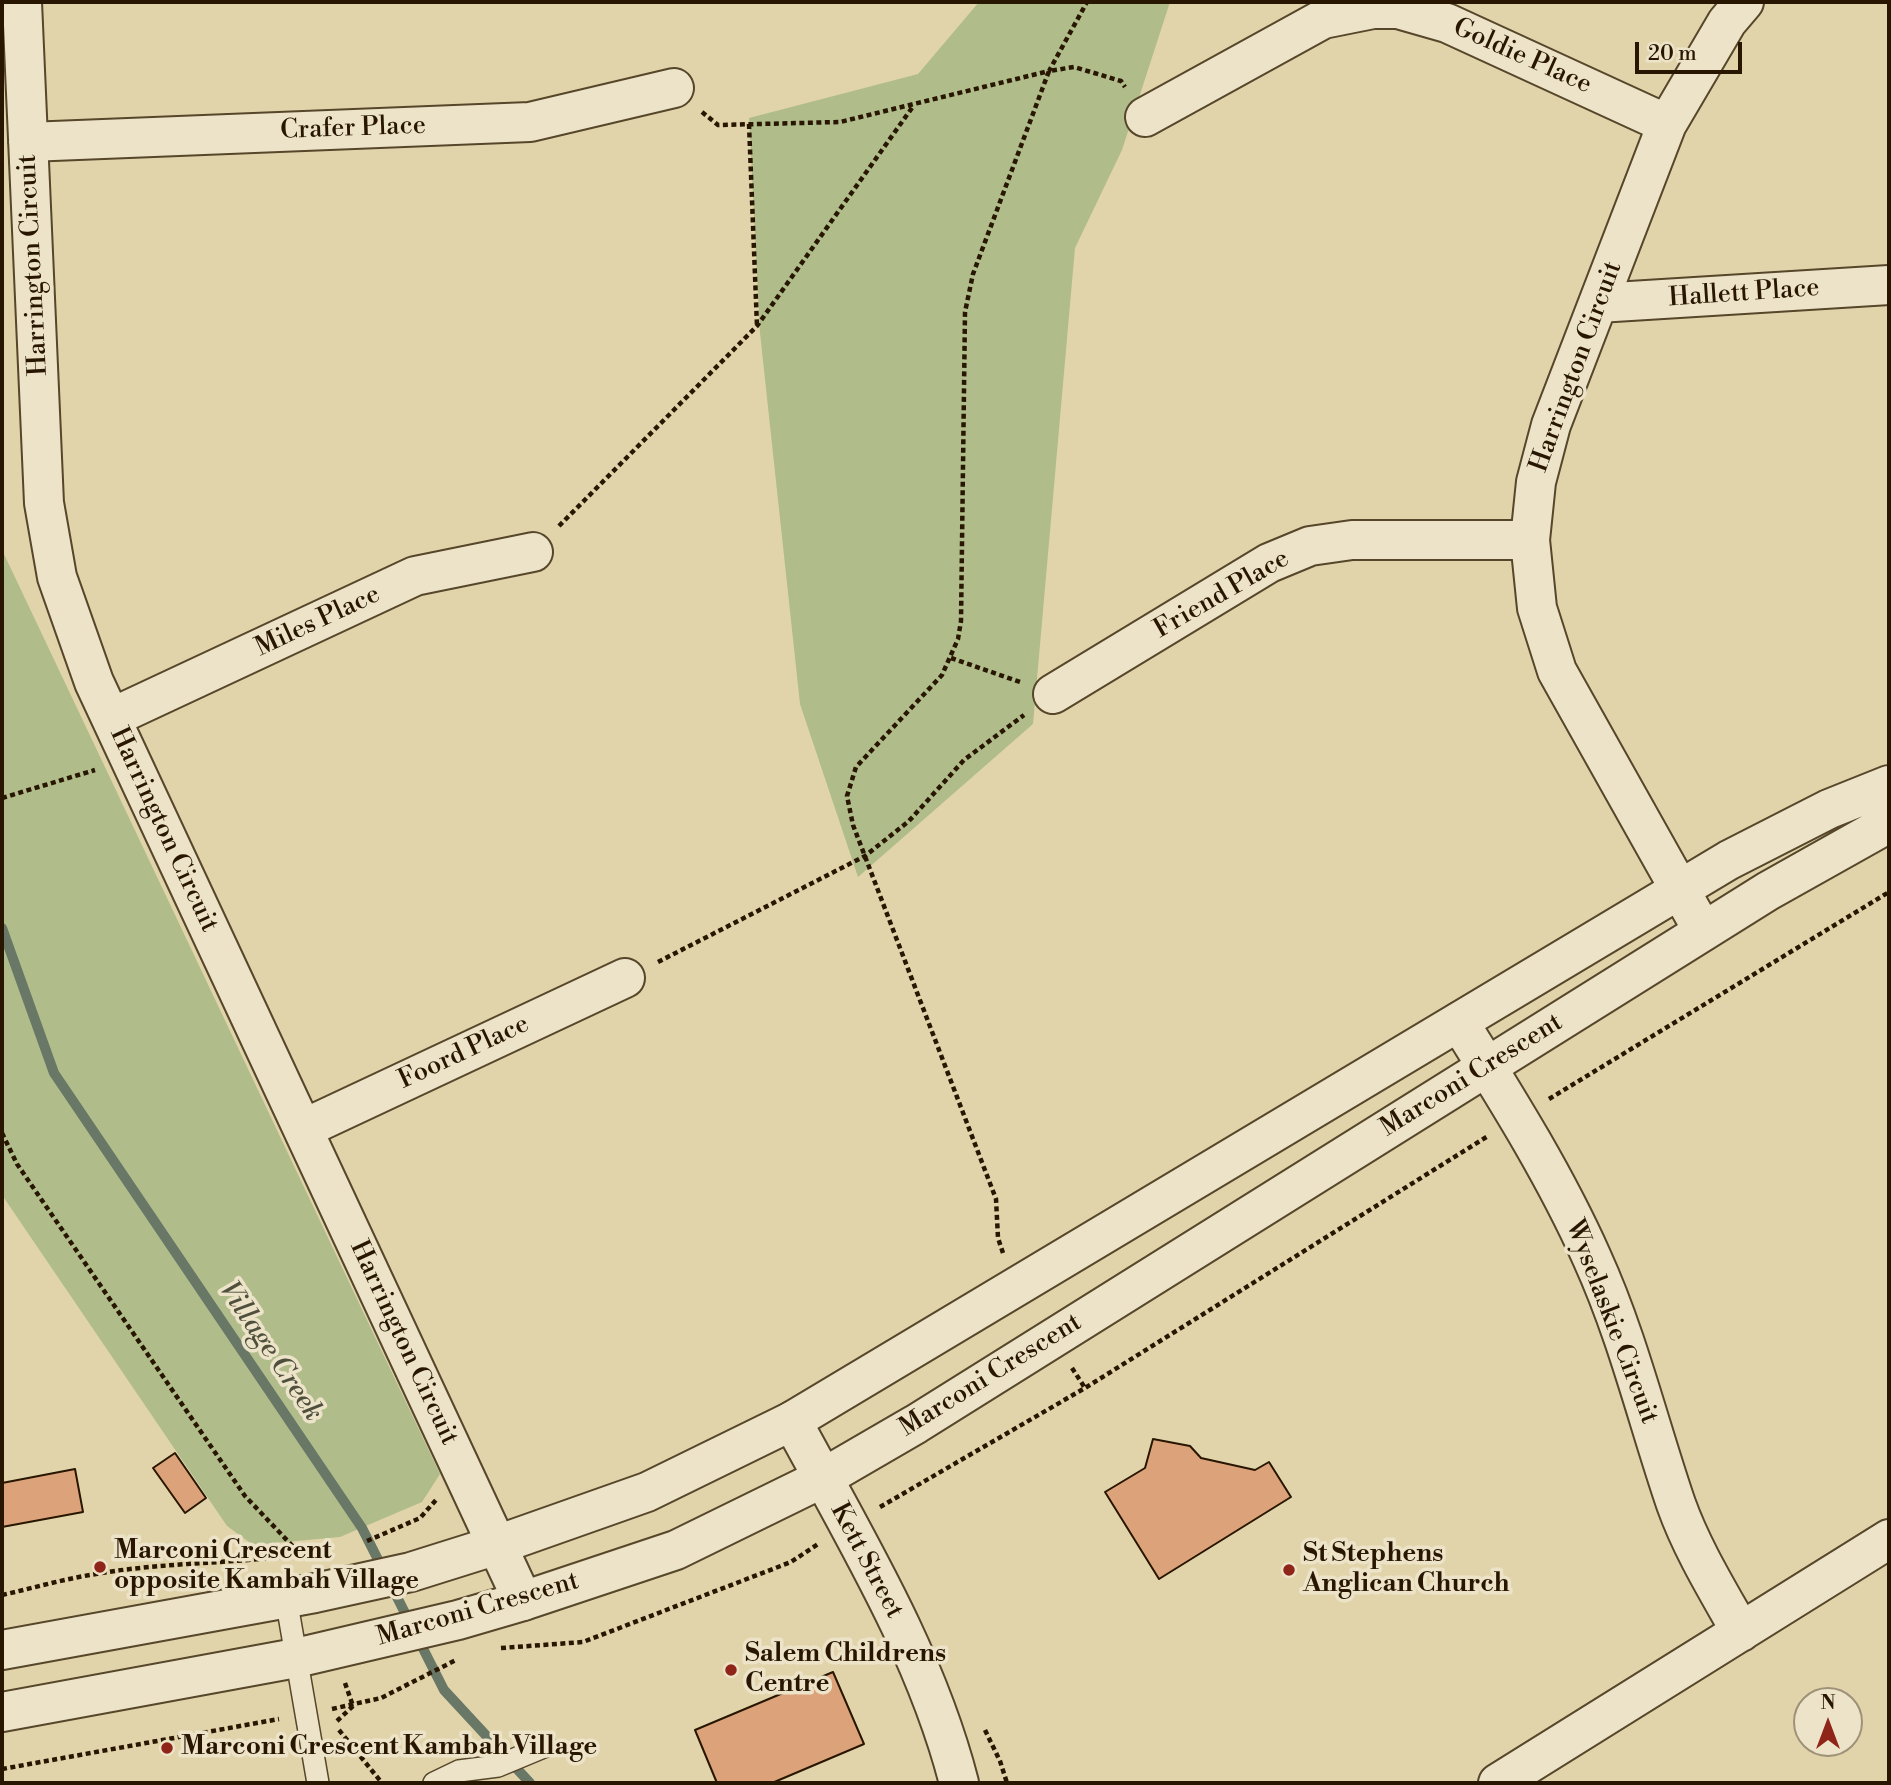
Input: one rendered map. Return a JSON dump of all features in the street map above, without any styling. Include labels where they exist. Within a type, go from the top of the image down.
[{"type":"street","name":"Harrington Circuit","points":[[22,2],[44,503],[57,577],[94,682],[523,1601]]},
{"type":"street","name":"Harrington Circuit","points":[[1703,932],[1558,671],[1537,608],[1530,541],[1536,482],[1551,425],[1667,124],[1727,22],[1744,2]]},
{"type":"street","name":"Goldie Place","points":[[1145,117],[1323,19],[1373,9],[1398,9],[1447,23],[1667,124]]},
{"type":"street","name":"Crafer Place","points":[[28,142],[530,122],[674,88]]},
{"type":"street","name":"Hallett Place","points":[[1598,303],[1889,285]]},
{"type":"street","name":"Friend Place","points":[[1053,694],[1269,564],[1310,546],[1352,541],[1530,541]]},
{"type":"street","name":"Miles Place","points":[[111,718],[415,576],[533,552]]},
{"type":"street","name":"Marconi Crescent","points":[[2,1650],[286,1598],[411,1572],[647,1492],[792,1421],[1729,860],[1818,815],[1889,785]]},
{"type":"street","name":"Marconi Crescent","points":[[2,1712],[296,1658],[439,1625],[523,1601],[676,1550],[822,1478],[916,1424],[1768,891],[1889,823]]},
{"type":"street","name":"Foord Place","points":[[303,1129],[625,978]]},
{"type":"street","name":"Wyselaskie Circuit","points":[[1459,1022],[1546,1165],[1593,1259],[1631,1360],[1676,1505],[1696,1549],[1741,1632]]},
{"type":"street","name":"Kett Street","points":[[792,1421],[911,1644],[946,1736],[959,1783]]},
{"type":"street","points":[[1498,1783],[1889,1539]]},
{"type":"lane","points":[[286,1598],[318,1783]]},
{"type":"lane","points":[[434,1783],[459,1771],[498,1766],[546,1746]]},
{"type":"path","points":[[1020,1285],[1008,1266],[998,1238],[996,1199],[865,856],[848,806],[849,786],[863,760],[930,690],[951,658],[961,621],[965,312],[973,274],[1049,71],[1087,2]]},
{"type":"path","points":[[674,88],[718,125],[840,122],[1074,67],[1121,81],[1145,117]]},
{"type":"path","points":[[533,552],[757,326],[914,105]]},
{"type":"path","points":[[749,124],[757,326]]},
{"type":"path","points":[[951,658],[1053,694]]},
{"type":"path","points":[[625,978],[865,856],[909,821],[964,760],[1053,694]]},
{"type":"path","points":[[2,798],[130,759]]},
{"type":"path","points":[[492,1648],[583,1642],[791,1562],[848,1525],[1085,1388],[1518,1118],[1889,892]]},
{"type":"path","points":[[2,1133],[17,1164],[245,1496],[301,1554],[234,1563],[170,1565],[96,1574],[2,1595]]},
{"type":"path","points":[[1053,1339],[1085,1388]]},
{"type":"path","points":[[364,1542],[390,1533]]},
{"type":"path","points":[[2,1769],[381,1698],[457,1660]]},
{"type":"path","points":[[334,1723],[382,1783]]},
{"type":"green space","points":[[979,2],[1170,2],[1122,150],[1075,248],[1033,724],[858,877],[800,704],[760,333],[749,118],[918,74]]},
{"type":"green space","points":[[2,446],[4,554],[440,1474],[422,1502],[340,1537],[253,1545],[227,1526],[2,1195]]},
{"type":"building","points":[[1153,1439],[1190,1446],[1201,1458],[1255,1470],[1269,1462],[1291,1497],[1159,1579],[1105,1492],[1145,1468]]},
{"type":"building","points":[[175,1453],[206,1498],[185,1513],[153,1468]]},
{"type":"building","points":[[75,1469],[83,1512],[2,1527],[2,1483]]},
{"type":"building","points":[[833,1672],[864,1744],[772,1783],[717,1783],[695,1730]]},
{"type":"waterway","name":"Village Creek","points":[[2,928],[54,1073],[362,1528],[444,1690],[530,1783]]},
{"type":"place","name":"Marconi Crescent opposite Kambah Village","points":[[100,1567]]},
{"type":"place","name":"St Stephens Anglican Church","points":[[1289,1570]]},
{"type":"place","name":"Salem Childrens Centre","points":[[731,1670]]},
{"type":"place","name":"Marconi Crescent Kambah Village","points":[[167,1748]]}]
